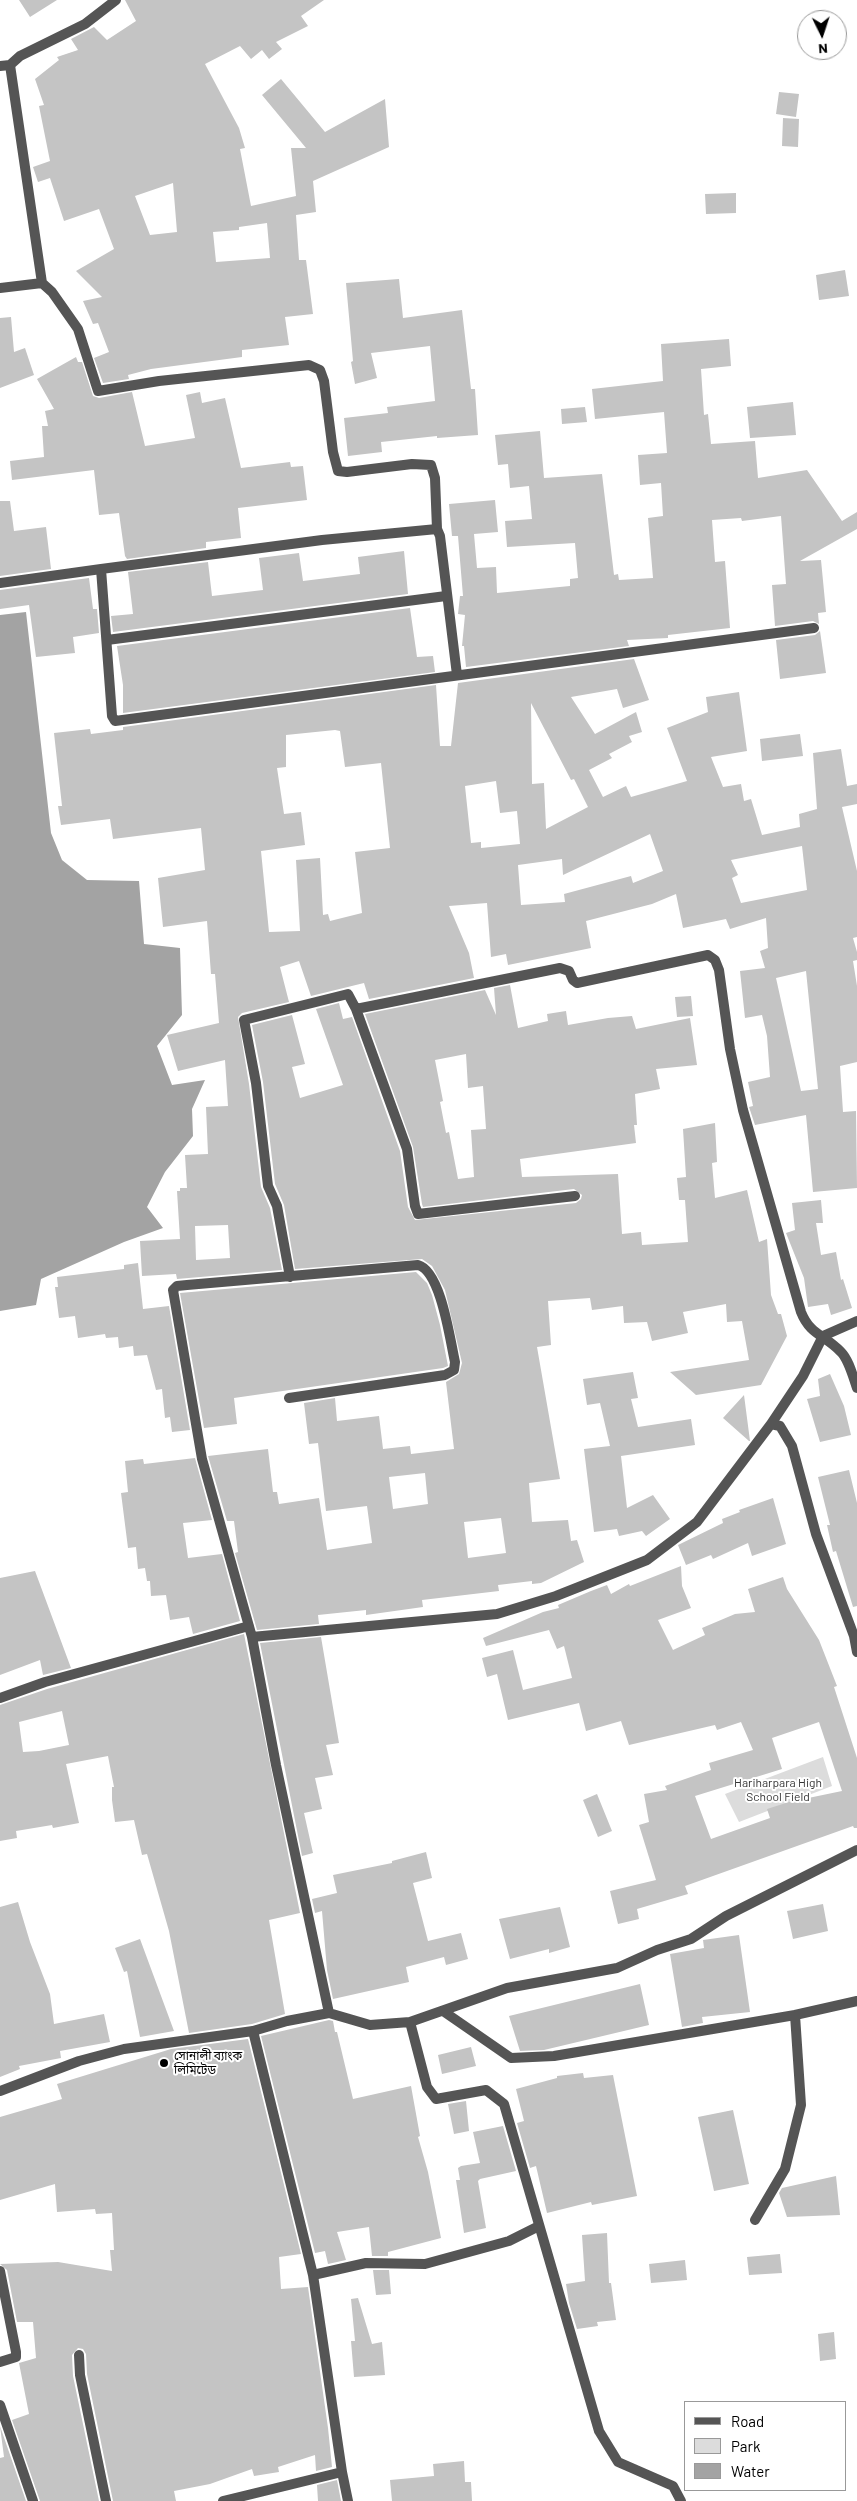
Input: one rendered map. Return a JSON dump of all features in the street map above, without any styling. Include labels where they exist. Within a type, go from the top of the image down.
[{"type":"street","points":[[116,0],[85,24],[20,56],[5,66],[42,283],[52,292],[78,329],[98,391],[159,381],[309,365],[320,370],[324,381],[333,452],[338,471],[346,472],[412,464],[431,465],[434,478],[437,528],[440,536],[457,675]]},
{"type":"street","points":[[0,288],[42,283]]},
{"type":"street","points":[[0,583],[200,558],[322,540],[437,528]]},
{"type":"street","points":[[100,569],[112,716],[115,721],[814,628]]},
{"type":"street","points":[[107,640],[446,596]]},
{"type":"street","points":[[356,1009],[560,968],[569,971],[573,980],[577,983],[708,955],[715,960],[724,993],[730,1050],[743,1110],[805,1324],[811,1331],[823,1336],[843,1353],[857,1388]]},
{"type":"street","points":[[290,1277],[277,1206],[268,1186],[256,1083],[243,1022],[348,994],[356,1009],[407,1149],[415,1206],[418,1214],[575,1196]]},
{"type":"street","points":[[289,1398],[445,1376],[454,1370],[446,1316],[430,1272],[425,1267],[418,1265],[177,1286],[173,1290],[202,1459],[252,1637],[276,1765],[329,2013]]},
{"type":"street","points":[[252,1637],[497,1614],[556,1596],[647,1560],[697,1522],[771,1424],[803,1376],[823,1336],[857,1321]]},
{"type":"street","points":[[771,1424],[780,1426],[792,1446],[816,1534],[854,1636],[857,1652]]},
{"type":"street","points":[[0,1698],[45,1682],[249,1626]]},
{"type":"street","points":[[0,2092],[79,2061],[124,2049],[253,2031],[287,2021],[329,2013],[370,2026],[410,2022],[507,1988],[617,1968],[657,1950],[691,1939],[726,1916],[857,1850]]},
{"type":"street","points":[[443,2012],[510,2058],[554,2056],[795,2015],[857,2001]]},
{"type":"street","points":[[755,2220],[785,2169],[802,2105],[795,2015]]},
{"type":"street","points":[[410,2022],[427,2087],[436,2099],[486,2090],[504,2104],[598,2431],[618,2462],[674,2486],[681,2501]]},
{"type":"street","points":[[253,2031],[313,2275],[348,2501]]},
{"type":"street","points":[[313,2275],[366,2263],[425,2264],[509,2240],[539,2226]]},
{"type":"street","points":[[0,2271],[16,2357],[12,2360],[0,2362]]},
{"type":"street","points":[[79,2354],[80,2375],[106,2501]]},
{"type":"street","points":[[0,2405],[33,2501]]},
{"type":"street","points":[[223,2501],[342,2472]]},
{"type":"green space","name":"Hariharpara High School Field","points":[[823,1757],[832,1786],[739,1822],[725,1794]]},
{"type":"water","points":[[26,612],[51,833],[62,860],[87,880],[139,881],[144,944],[180,948],[182,1015],[157,1046],[172,1085],[205,1080],[192,1109],[193,1136],[165,1172],[147,1207],[163,1228],[124,1242],[41,1279],[36,1305],[0,1311],[0,615]]},
{"type":"building","points":[[19,0],[57,0],[30,17]]},
{"type":"building","points":[[125,0],[324,0],[301,16],[308,26],[276,42],[282,49],[269,59],[262,50],[251,59],[240,46],[205,64],[239,128],[245,148],[240,149],[251,206],[296,196],[291,148],[306,148],[262,95],[281,79],[325,132],[385,99],[389,147],[313,181],[316,212],[296,215],[299,260],[306,260],[313,314],[285,317],[289,345],[242,350],[242,357],[151,369],[128,375],[129,379],[103,383],[94,358],[109,352],[98,323],[93,324],[83,301],[102,297],[76,271],[114,249],[99,209],[64,221],[50,178],[38,182],[33,167],[50,161],[39,106],[44,105],[35,79],[59,60],[57,57],[78,50],[71,39],[94,27],[107,40],[136,21]],"holes":[[[173,183],[177,232],[150,235],[135,196]],[[267,223],[270,258],[216,262],[213,232],[239,230],[239,227]]]},
{"type":"building","points":[[779,92],[799,94],[796,117],[776,114]]},
{"type":"building","points":[[783,118],[799,119],[798,147],[782,146]]},
{"type":"building","points":[[736,193],[736,213],[706,214],[705,194]]},
{"type":"building","points":[[845,270],[849,296],[819,300],[816,275]]},
{"type":"building","points":[[399,279],[403,318],[462,310],[471,389],[475,389],[478,435],[437,438],[437,436],[381,442],[382,452],[348,456],[344,418],[388,413],[387,407],[435,401],[430,346],[371,353],[377,378],[355,384],[351,362],[353,361],[346,283]]},
{"type":"building","points":[[11,317],[14,352],[25,348],[34,375],[0,388],[0,318]]},
{"type":"building","points":[[729,339],[731,366],[701,369],[704,415],[708,414],[711,444],[755,441],[758,478],[807,470],[842,521],[857,512],[857,529],[800,561],[821,560],[826,612],[818,613],[819,624],[813,621],[775,626],[772,585],[786,584],[781,516],[742,521],[741,518],[712,520],[715,562],[725,561],[730,628],[668,635],[668,638],[627,640],[629,646],[466,667],[464,646],[462,646],[465,615],[458,614],[460,596],[463,596],[458,536],[452,536],[449,504],[495,500],[498,532],[474,534],[477,568],[496,567],[497,593],[570,586],[570,579],[578,578],[575,543],[507,547],[505,521],[532,519],[529,486],[510,488],[508,464],[498,465],[495,435],[540,431],[544,478],[602,474],[614,575],[618,574],[619,580],[653,578],[648,518],[663,516],[661,483],[640,485],[638,455],[667,453],[664,412],[595,419],[592,389],[663,381],[661,344]]},
{"type":"building","points":[[76,357],[78,362],[82,362],[93,396],[99,398],[132,392],[145,446],[195,438],[186,395],[200,392],[202,403],[225,398],[241,468],[290,462],[291,467],[303,466],[307,500],[238,508],[241,538],[206,542],[206,548],[127,559],[119,513],[99,515],[94,470],[12,480],[10,461],[44,457],[42,426],[48,426],[45,411],[54,409],[37,379]]},
{"type":"building","points":[[793,402],[796,435],[750,438],[747,407]]},
{"type":"building","points":[[585,407],[587,422],[562,424],[561,409]]},
{"type":"building","points":[[0,501],[10,501],[14,531],[46,527],[51,569],[0,576]]},
{"type":"building","points":[[404,551],[408,594],[113,632],[111,616],[133,614],[128,572],[208,562],[212,596],[263,590],[259,558],[299,553],[303,581],[360,574],[358,557]]},
{"type":"building","points":[[89,578],[93,609],[97,609],[99,633],[73,637],[75,653],[36,657],[29,605],[0,609],[0,590]]},
{"type":"building","points":[[410,608],[417,657],[433,656],[435,672],[123,713],[123,685],[117,646]]},
{"type":"building","points":[[820,631],[826,673],[780,679],[776,640],[815,635]]},
{"type":"building","points":[[634,659],[649,700],[623,708],[617,689],[571,697],[595,734],[636,712],[642,732],[629,736],[632,742],[609,754],[612,758],[589,770],[603,797],[626,786],[631,797],[687,781],[667,728],[708,712],[706,697],[739,692],[747,751],[711,757],[723,787],[741,784],[744,801],[751,799],[762,835],[800,827],[799,814],[817,809],[813,753],[841,749],[847,786],[857,784],[857,804],[842,807],[857,871],[857,937],[853,938],[857,960],[853,961],[857,986],[857,1062],[840,1066],[843,1112],[856,1111],[857,1188],[813,1192],[806,1115],[755,1125],[749,1107],[753,1106],[748,1082],[770,1077],[767,1036],[762,1015],[745,1018],[740,971],[765,968],[760,951],[768,948],[766,918],[730,929],[726,919],[683,928],[676,894],[652,904],[586,921],[591,948],[508,965],[506,954],[491,957],[487,903],[449,906],[469,953],[474,978],[369,999],[364,983],[311,996],[299,961],[280,967],[289,1002],[242,1013],[238,1017],[249,1084],[261,1187],[270,1208],[282,1270],[177,1279],[176,1274],[142,1276],[140,1241],[180,1239],[177,1191],[180,1191],[180,1188],[187,1188],[185,1155],[208,1154],[206,1107],[228,1106],[225,1060],[178,1071],[167,1035],[219,1023],[215,974],[211,974],[207,921],[163,927],[158,878],[205,870],[201,828],[113,839],[110,819],[61,825],[58,806],[62,806],[54,733],[90,729],[91,734],[123,730],[123,727],[436,685],[440,746],[451,746],[458,683]],"holes":[[[531,703],[571,780],[574,779],[588,807],[546,829],[544,783],[532,784]],[[340,731],[345,767],[381,763],[390,848],[355,852],[362,913],[330,921],[328,914],[323,915],[320,858],[296,860],[300,931],[269,932],[261,851],[305,845],[301,812],[284,814],[277,768],[286,767],[286,735]],[[496,781],[500,813],[517,811],[520,844],[481,848],[481,842],[471,843],[465,786]],[[650,834],[663,871],[633,883],[631,876],[564,894],[565,902],[521,905],[518,865],[562,859],[563,875]],[[802,846],[807,890],[741,903],[732,878],[738,875],[731,860]],[[806,971],[818,1089],[801,1091],[776,978]],[[228,1225],[230,1258],[196,1260],[195,1226]]]},
{"type":"building","points":[[800,734],[803,756],[762,761],[760,739]]},
{"type":"building","points":[[510,985],[518,1028],[548,1021],[547,1014],[566,1011],[568,1025],[632,1016],[636,1029],[690,1018],[697,1065],[656,1069],[660,1089],[635,1094],[637,1125],[634,1125],[636,1143],[520,1159],[522,1177],[618,1174],[622,1234],[641,1232],[642,1245],[688,1242],[685,1200],[679,1200],[677,1178],[686,1177],[683,1129],[715,1123],[717,1162],[712,1163],[715,1198],[747,1190],[759,1242],[767,1239],[771,1295],[778,1314],[781,1314],[787,1336],[761,1385],[696,1395],[670,1372],[749,1360],[742,1321],[727,1322],[726,1304],[683,1312],[688,1333],[652,1341],[647,1322],[624,1323],[623,1306],[592,1310],[590,1298],[548,1301],[551,1345],[537,1347],[560,1479],[529,1483],[532,1522],[568,1520],[571,1541],[577,1540],[584,1562],[541,1583],[532,1584],[532,1581],[498,1585],[499,1591],[422,1600],[423,1607],[366,1615],[366,1610],[318,1615],[319,1624],[257,1630],[235,1553],[238,1552],[234,1521],[227,1521],[208,1456],[268,1449],[273,1492],[277,1492],[279,1504],[319,1498],[327,1550],[372,1543],[367,1506],[326,1511],[318,1443],[309,1444],[304,1403],[335,1398],[337,1421],[379,1416],[383,1449],[410,1446],[411,1454],[454,1449],[446,1382],[459,1374],[462,1363],[445,1290],[432,1266],[422,1259],[295,1269],[284,1205],[275,1184],[263,1082],[252,1025],[292,1015],[305,1064],[292,1067],[300,1098],[343,1085],[316,1009],[339,1003],[343,1019],[352,1017],[400,1151],[408,1207],[415,1220],[576,1203],[581,1199],[582,1195],[574,1189],[423,1207],[413,1147],[365,1014],[485,990],[496,1015],[494,988]],"holes":[[[466,1054],[468,1088],[483,1086],[486,1129],[471,1130],[474,1177],[458,1179],[449,1132],[446,1133],[440,1102],[443,1101],[435,1060]],[[425,1473],[428,1504],[393,1509],[389,1477]],[[501,1518],[506,1553],[468,1558],[464,1522]]]},
{"type":"building","points":[[691,996],[693,1016],[677,1017],[675,997]]},
{"type":"building","points":[[821,1200],[823,1223],[816,1223],[821,1255],[836,1252],[841,1280],[843,1279],[852,1308],[831,1315],[828,1304],[808,1307],[804,1278],[786,1233],[795,1230],[792,1203]]},
{"type":"building","points":[[138,1263],[143,1309],[169,1306],[190,1430],[172,1432],[170,1417],[165,1418],[162,1389],[156,1390],[147,1355],[134,1356],[133,1346],[119,1348],[118,1337],[106,1338],[105,1334],[78,1338],[75,1316],[59,1318],[55,1287],[58,1287],[57,1277],[124,1269],[124,1265]]},
{"type":"building","points":[[416,1272],[427,1283],[432,1295],[448,1366],[234,1398],[237,1424],[204,1428],[180,1293]]},
{"type":"building","points":[[633,1372],[638,1398],[631,1399],[638,1427],[691,1419],[695,1445],[621,1456],[627,1508],[653,1495],[670,1519],[646,1536],[642,1531],[619,1536],[617,1529],[594,1532],[584,1449],[610,1446],[600,1403],[587,1405],[583,1379]]},
{"type":"building","points":[[830,1374],[844,1406],[851,1435],[820,1442],[807,1399],[820,1396],[818,1379]]},
{"type":"building","points":[[744,1395],[750,1441],[723,1418]]},
{"type":"building","points":[[195,1458],[212,1520],[183,1523],[188,1558],[222,1554],[240,1621],[193,1634],[189,1617],[170,1620],[166,1595],[151,1596],[150,1581],[147,1581],[145,1568],[138,1569],[136,1547],[128,1548],[121,1493],[128,1492],[125,1461],[143,1459],[144,1464]]},
{"type":"building","points":[[849,1470],[857,1503],[857,1606],[853,1607],[836,1551],[833,1552],[827,1525],[830,1525],[818,1477]]},
{"type":"building","points":[[773,1498],[786,1544],[752,1556],[748,1543],[713,1559],[711,1555],[686,1565],[678,1545],[723,1523],[722,1519],[740,1512],[739,1510]]},
{"type":"building","points":[[681,1566],[682,1586],[691,1608],[658,1620],[673,1650],[705,1635],[702,1628],[735,1614],[755,1612],[748,1589],[783,1577],[787,1589],[819,1640],[837,1686],[834,1687],[857,1758],[857,1828],[853,1826],[685,1886],[688,1894],[637,1909],[639,1919],[618,1924],[610,1891],[656,1880],[639,1825],[649,1822],[644,1794],[667,1790],[665,1786],[711,1770],[709,1763],[753,1750],[741,1722],[717,1730],[715,1725],[629,1745],[621,1721],[586,1731],[579,1703],[508,1720],[497,1674],[487,1677],[482,1658],[513,1650],[523,1690],[572,1678],[564,1646],[557,1649],[549,1630],[486,1646],[483,1638],[543,1612],[559,1608],[558,1605],[607,1585],[611,1594],[629,1584],[630,1586]],"holes":[[[819,1722],[842,1791],[789,1802],[767,1809],[770,1818],[711,1839],[695,1796],[782,1769],[772,1738]]]},
{"type":"building","points":[[35,1571],[71,1668],[43,1675],[40,1660],[0,1675],[0,1578]]},
{"type":"building","points":[[244,1634],[300,1913],[269,1920],[285,2014],[252,2024],[189,2033],[169,1931],[147,1854],[142,1855],[134,1820],[115,1822],[112,1800],[112,1787],[114,1787],[108,1756],[66,1764],[79,1823],[53,1828],[52,1825],[16,1831],[17,1838],[0,1841],[0,1705],[47,1689]],"holes":[[[62,1711],[69,1745],[23,1752],[19,1722]]]},
{"type":"building","points":[[321,1637],[339,1743],[326,1745],[333,1775],[315,1778],[322,1809],[304,1813],[313,1853],[302,1856],[260,1643]]},
{"type":"building","points":[[597,1794],[612,1831],[598,1837],[583,1800]]},
{"type":"building","points":[[426,1852],[432,1878],[413,1883],[428,1941],[461,1933],[468,1959],[446,1965],[444,1957],[406,1967],[409,1982],[333,1999],[327,1970],[322,1911],[315,1913],[312,1899],[337,1893],[333,1875],[392,1863],[392,1861]]},
{"type":"building","points":[[18,1902],[30,1942],[50,1994],[54,2024],[104,2014],[110,2042],[60,2051],[61,2058],[19,2066],[20,2069],[0,2077],[0,1907]]},
{"type":"building","points":[[823,1904],[828,1931],[793,1939],[787,1911]]},
{"type":"building","points":[[560,1907],[570,1947],[549,1953],[549,1949],[510,1959],[499,1919]]},
{"type":"building","points":[[739,1935],[750,2012],[702,2017],[703,2023],[682,2027],[670,1954],[704,1948],[703,1940]]},
{"type":"building","points":[[140,1939],[174,2031],[140,2037],[127,1971],[124,1972],[115,1948]]},
{"type":"building","points":[[640,1984],[649,2025],[544,2050],[520,2051],[509,2016]]},
{"type":"building","points":[[329,2020],[333,2021],[335,2032],[337,2032],[353,2099],[411,2086],[420,2136],[418,2137],[428,2172],[441,2238],[388,2252],[388,2256],[372,2256],[369,2227],[337,2232],[346,2260],[328,2264],[325,2251],[315,2253],[261,2036]]},
{"type":"building","points":[[248,2039],[301,2254],[279,2257],[281,2289],[308,2287],[332,2467],[316,2471],[315,2455],[278,2467],[279,2472],[254,2476],[252,2469],[210,2484],[174,2491],[176,2501],[113,2501],[87,2374],[86,2354],[83,2349],[78,2348],[72,2355],[73,2376],[99,2501],[40,2501],[12,2420],[29,2414],[19,2363],[36,2358],[33,2322],[17,2322],[7,2270],[0,2264],[58,2262],[112,2271],[110,2250],[114,2250],[112,2213],[96,2214],[95,2209],[57,2212],[55,2184],[0,2200],[0,2117],[62,2099],[57,2084],[171,2049]]},
{"type":"building","points":[[471,2047],[476,2066],[442,2074],[438,2055]]},
{"type":"building","points":[[583,2073],[584,2078],[613,2075],[637,2196],[592,2205],[591,2202],[547,2213],[536,2166],[530,2168],[517,2123],[524,2121],[516,2089],[557,2078],[557,2076]]},
{"type":"building","points":[[466,2101],[469,2131],[454,2134],[448,2104]]},
{"type":"building","points":[[733,2110],[749,2184],[714,2191],[698,2117]]},
{"type":"building","points":[[503,2126],[516,2171],[478,2181],[486,2228],[464,2233],[456,2180],[460,2180],[458,2168],[480,2163],[473,2132]]},
{"type":"building","points":[[836,2176],[840,2215],[787,2217],[779,2193],[782,2188]]},
{"type":"building","points":[[607,2233],[609,2283],[611,2283],[616,2320],[597,2322],[598,2326],[577,2329],[569,2303],[566,2284],[585,2281],[582,2235]]},
{"type":"building","points":[[780,2254],[782,2273],[749,2275],[747,2257]]},
{"type":"building","points":[[685,2260],[687,2280],[651,2283],[649,2264]]},
{"type":"building","points":[[373,2270],[389,2270],[391,2294],[376,2295]]},
{"type":"building","points":[[358,2298],[372,2344],[382,2342],[385,2375],[354,2377],[351,2341],[355,2341],[351,2299]]},
{"type":"building","points":[[834,2332],[836,2359],[820,2361],[818,2334]]},
{"type":"building","points":[[0,2426],[26,2501],[0,2501],[0,2458],[4,2457]]},
{"type":"building","points":[[464,2461],[465,2482],[471,2482],[472,2501],[392,2501],[390,2480],[434,2476],[433,2464]]},
{"type":"building","points":[[337,2480],[341,2501],[318,2501],[317,2485]]},
{"type":"place","name":"সোনালী ব্যাংক লিমিটেড","points":[[164,2063]]}]
